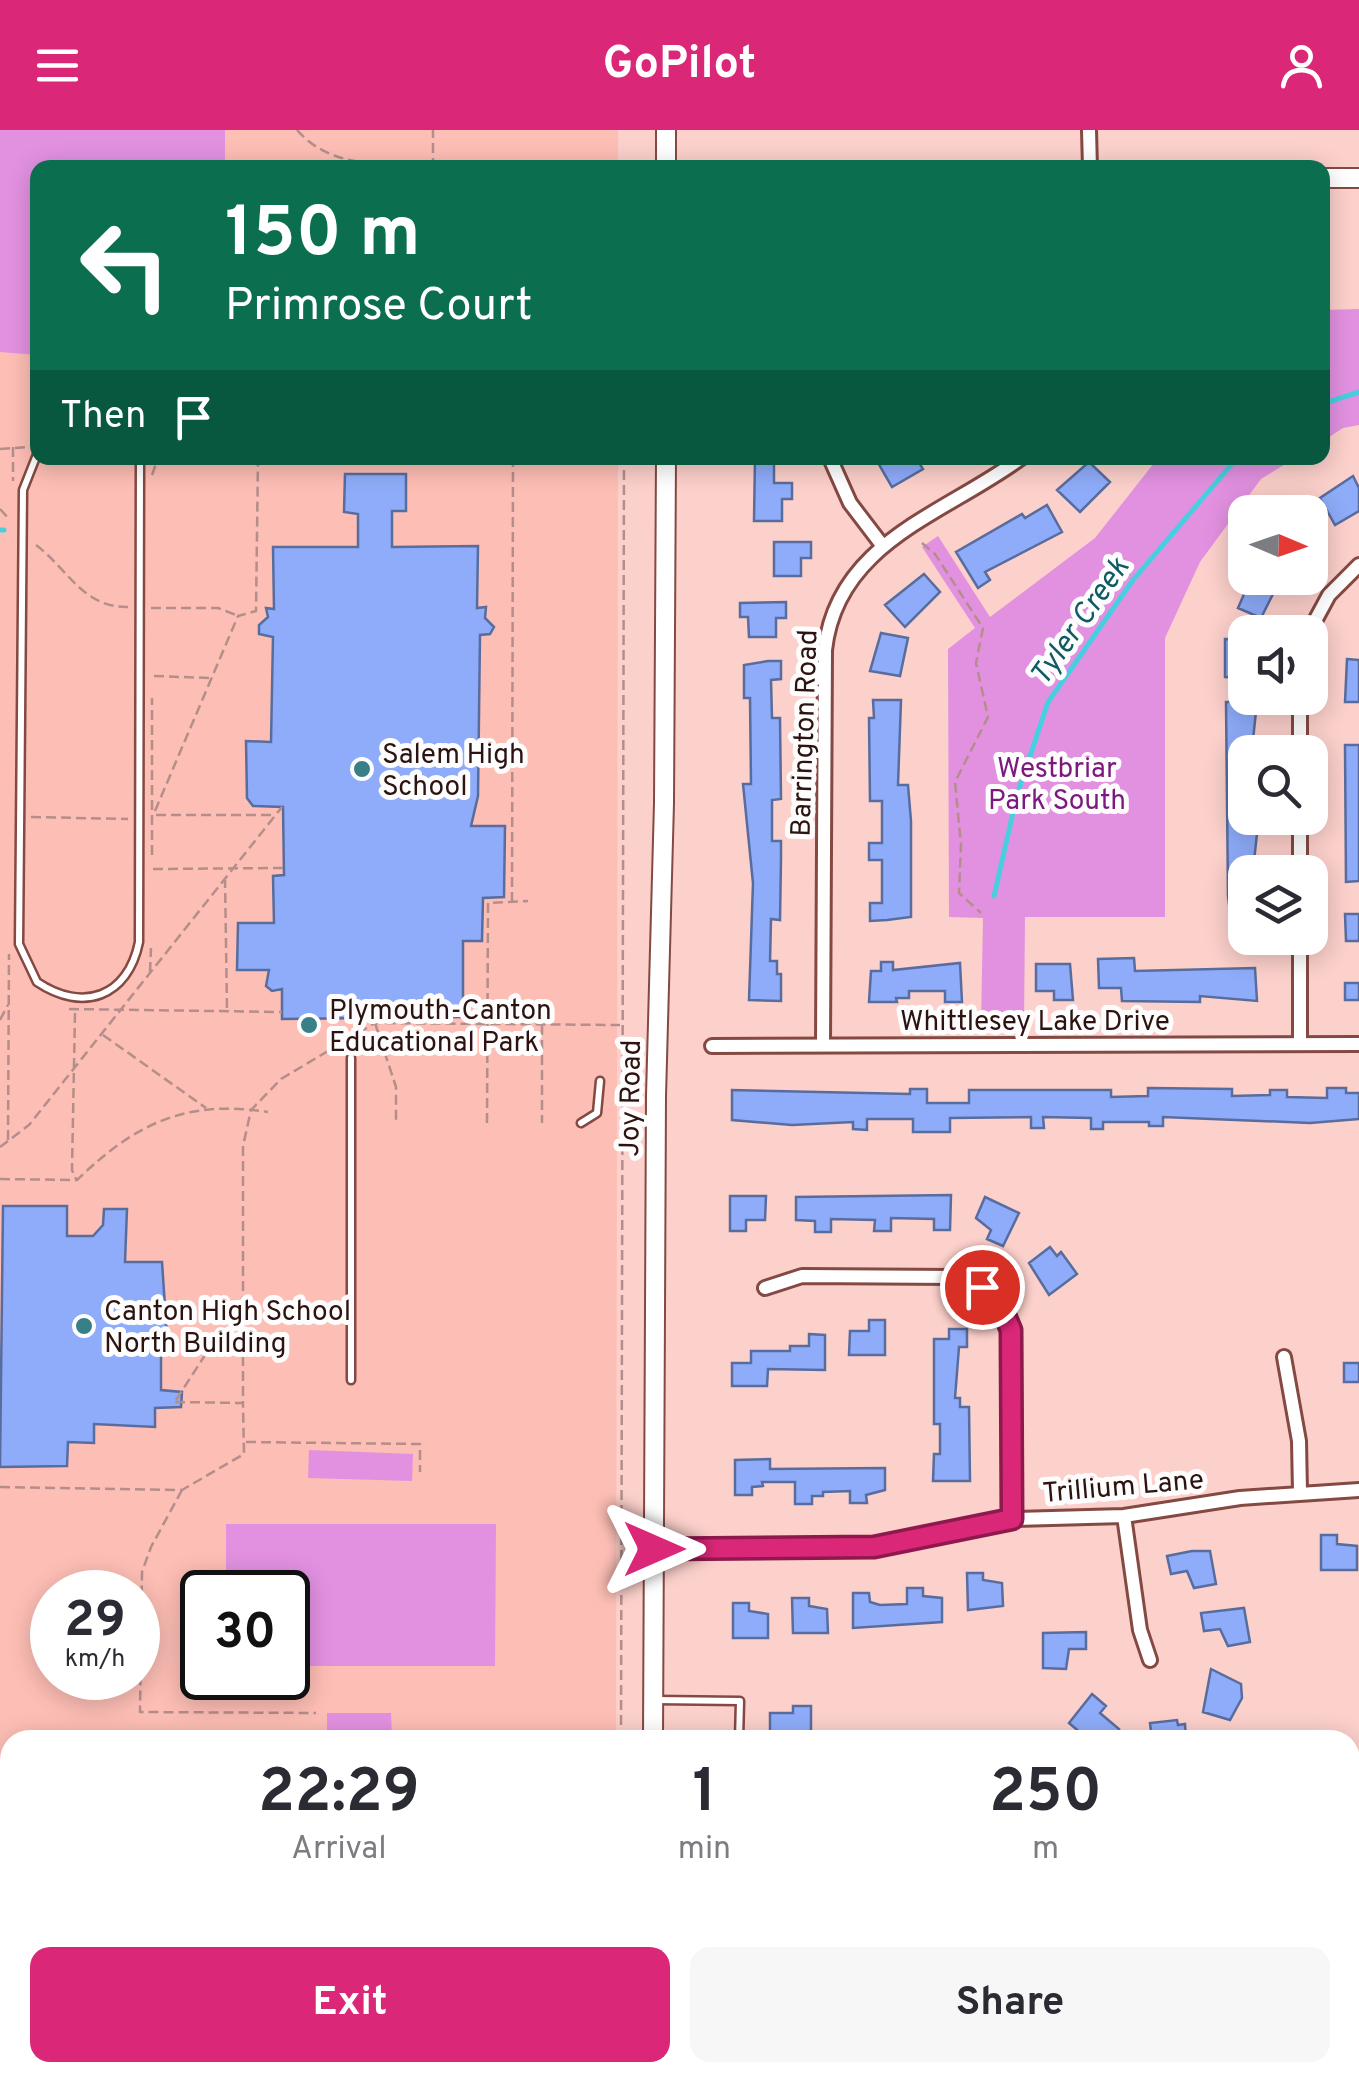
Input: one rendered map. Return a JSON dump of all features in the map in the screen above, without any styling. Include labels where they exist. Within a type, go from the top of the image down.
[{"type":"street","points":[[666,130],[666,160]]},
{"type":"street","points":[[1090,130],[1090,160]]},
{"type":"street","points":[[1330,178],[1359,178]]},
{"type":"street","name":"Joy Road","points":[[653,1730],[666,465]]},
{"type":"street","points":[[833,465],[850,502],[882,545]]},
{"type":"street","name":"Barrington Road","points":[[824,1045],[827,632],[843,590],[882,545],[1010,465]]},
{"type":"street","points":[[1318,615],[1329,595],[1359,565]]},
{"type":"street","points":[[1300,955],[1300,1044]]},
{"type":"street","name":"Whittlesey Lake Drive","points":[[712,1046],[1359,1044]]},
{"type":"street","points":[[765,1288],[802,1276],[954,1277],[992,1296],[1008,1320],[1012,1341],[1012,1519]]},
{"type":"street","points":[[1284,1357],[1299,1441],[1300,1492]]},
{"type":"street","name":"Trillium Lane","points":[[654,1549],[874,1547],[1012,1519],[1124,1516],[1300,1492],[1359,1490]]},
{"type":"street","points":[[1124,1516],[1140,1630],[1150,1660]]},
{"type":"lane","points":[[32,465],[25,479],[23,535],[19,944],[38,982],[79,998],[108,992],[125,981],[135,965],[139,942],[140,465]]},
{"type":"lane","points":[[351,1058],[351,1380]]},
{"type":"lane","points":[[581,1124],[597,1113],[600,1081]]},
{"type":"lane","points":[[653,1700],[740,1700],[739,1730]]},
{"type":"path","points":[[297,130],[310,146],[348,160]]},
{"type":"path","points":[[433,160],[434,130]]},
{"type":"path","points":[[0,449],[30,449]]},
{"type":"path","points":[[0,509],[23,535],[61,564],[79,591],[110,607],[218,608],[238,616],[256,611],[258,465]]},
{"type":"path","points":[[512,902],[513,465]]},
{"type":"path","points":[[620,1730],[624,465]]},
{"type":"path","points":[[922,542],[984,628],[976,663],[988,718],[956,782],[961,844],[959,892],[981,914]]},
{"type":"path","points":[[153,815],[238,616]]},
{"type":"path","points":[[152,676],[211,678]]},
{"type":"path","points":[[0,1146],[30,1125],[282,807]]},
{"type":"path","points":[[152,868],[284,868]]},
{"type":"path","points":[[226,878],[227,1012]]},
{"type":"path","points":[[487,1123],[488,903],[528,901]]},
{"type":"path","points":[[0,1020],[9,1004]]},
{"type":"path","points":[[75,1012],[72,1170],[76,1180]]},
{"type":"path","points":[[119,1012],[282,1012]]},
{"type":"path","points":[[316,1713],[140,1712],[142,1572],[150,1546],[182,1490],[244,1454],[243,1146],[251,1110],[281,1079],[375,1023],[622,1025]]},
{"type":"path","points":[[375,1023],[396,1087],[396,1122]]},
{"type":"path","points":[[542,1024],[542,1123]]},
{"type":"path","points":[[102,1034],[173,1089],[208,1109]]},
{"type":"path","points":[[0,1179],[76,1180],[120,1139],[185,1111],[268,1112]]},
{"type":"path","points":[[243,1403],[175,1402],[244,1296]]},
{"type":"path","points":[[244,1442],[420,1444],[420,1472]]},
{"type":"path","points":[[0,1487],[182,1490]]},
{"type":"shaded area","name":"Plymouth-Canton Educational Park","points":[[0,130],[618,130],[618,160],[30,160],[30,465],[618,465],[616,1730],[0,1730]]},
{"type":"green space","points":[[0,130],[225,130],[225,160],[30,160],[30,354],[0,352]]},
{"type":"green space","points":[[1359,309],[1359,425],[1343,428],[1330,436],[1330,310]]},
{"type":"green space","name":"Westbriar Park South","points":[[1152,465],[1284,465],[1261,479],[1249,495],[1228,495],[1228,524],[1200,562],[1165,638],[1165,917],[1025,917],[1024,1023],[981,1023],[983,918],[949,917],[948,649],[975,628],[922,547],[938,536],[990,617],[1095,538]]},
{"type":"green space","points":[[309,1450],[413,1454],[412,1481],[308,1478]]},
{"type":"green space","points":[[226,1524],[496,1524],[495,1666],[310,1666],[310,1570],[226,1570]]},
{"type":"green space","points":[[327,1713],[391,1713],[392,1730],[327,1730]]},
{"type":"building","points":[[755,465],[774,465],[774,483],[792,483],[792,499],[782,499],[782,521],[754,521]]},
{"type":"building","points":[[879,465],[920,465],[923,469],[892,487]]},
{"type":"building","points":[[1086,465],[1092,465],[1110,482],[1080,512],[1057,490]]},
{"type":"building","name":"Salem High School","points":[[345,474],[406,474],[406,511],[392,511],[392,547],[478,546],[477,608],[486,607],[485,618],[494,627],[490,634],[480,635],[478,796],[471,826],[505,826],[504,897],[483,898],[482,941],[463,941],[463,1017],[282,1019],[282,989],[272,991],[266,986],[269,970],[237,970],[238,923],[274,923],[273,876],[284,875],[283,807],[253,806],[247,798],[246,741],[271,742],[273,637],[259,634],[259,625],[268,617],[266,608],[274,609],[273,547],[358,547],[358,514],[344,512]]},
{"type":"building","points":[[1353,476],[1359,488],[1359,511],[1335,525],[1328,512],[1328,495],[1324,495]]},
{"type":"building","points":[[1047,505],[1062,532],[985,572],[990,580],[978,588],[956,552],[1022,514],[1025,518]]},
{"type":"building","points":[[774,542],[811,542],[811,558],[801,558],[801,576],[774,576]]},
{"type":"building","points":[[924,574],[940,592],[905,627],[885,605]]},
{"type":"building","points":[[1244,595],[1272,595],[1262,615],[1238,608]]},
{"type":"building","points":[[786,602],[786,618],[776,618],[776,637],[749,637],[748,617],[740,617],[740,603]]},
{"type":"building","points":[[881,633],[908,638],[900,676],[870,671]]},
{"type":"building","points":[[1225,639],[1228,677],[1225,677]]},
{"type":"building","points":[[1347,659],[1359,660],[1359,702],[1345,702]]},
{"type":"building","points":[[781,661],[781,679],[771,680],[772,718],[780,718],[781,799],[772,800],[772,841],[781,841],[781,858],[780,920],[771,919],[770,961],[777,961],[777,974],[781,974],[781,1001],[749,1000],[753,883],[743,784],[751,784],[750,698],[744,698],[744,665]]},
{"type":"building","points":[[873,700],[901,700],[898,785],[908,785],[911,917],[870,921],[870,903],[882,903],[882,860],[869,860],[869,843],[882,843],[882,801],[870,801],[869,718],[874,718]]},
{"type":"building","points":[[1226,702],[1228,715],[1256,715],[1254,735],[1228,735],[1228,835],[1257,835],[1255,855],[1228,855],[1228,896]]},
{"type":"building","points":[[1345,745],[1359,745],[1359,881],[1346,882]]},
{"type":"building","points":[[1345,914],[1359,914],[1359,941],[1346,941]]},
{"type":"building","points":[[1134,958],[1135,971],[1255,968],[1257,1001],[1200,996],[1200,1002],[1122,1001],[1121,988],[1099,988],[1098,959]]},
{"type":"building","points":[[881,962],[893,962],[893,970],[960,963],[962,1002],[945,1002],[945,991],[909,991],[909,998],[896,998],[897,1002],[869,1002],[871,971],[881,971]]},
{"type":"building","points":[[1036,964],[1070,964],[1073,1000],[1054,1000],[1054,991],[1036,991]]},
{"type":"building","points":[[1345,983],[1359,983],[1359,1000],[1345,1000]]},
{"type":"building","points":[[1148,1088],[1232,1089],[1232,1096],[1270,1095],[1270,1090],[1287,1090],[1287,1097],[1327,1098],[1327,1088],[1346,1088],[1346,1093],[1359,1093],[1359,1119],[1310,1123],[1163,1117],[1163,1126],[1149,1126],[1149,1122],[1103,1122],[1103,1129],[1091,1129],[1091,1118],[1043,1117],[1044,1128],[1031,1128],[1031,1117],[950,1118],[950,1132],[913,1132],[913,1119],[867,1119],[867,1130],[853,1129],[853,1122],[792,1125],[732,1120],[732,1090],[910,1094],[910,1089],[927,1089],[927,1103],[969,1103],[969,1090],[1111,1090],[1111,1097],[1148,1096]]},
{"type":"building","points":[[951,1195],[950,1230],[934,1230],[934,1219],[891,1218],[891,1231],[874,1231],[875,1220],[831,1219],[831,1232],[815,1232],[815,1221],[796,1220],[796,1197]]},
{"type":"building","points":[[730,1196],[766,1196],[765,1220],[746,1220],[746,1231],[730,1231]]},
{"type":"building","points":[[985,1197],[1019,1213],[1003,1246],[987,1239],[991,1230],[976,1218]]},
{"type":"building","name":"Canton High School North Building","points":[[3,1206],[67,1206],[67,1236],[93,1236],[103,1225],[104,1209],[127,1209],[125,1262],[162,1262],[168,1351],[161,1351],[161,1390],[182,1392],[181,1407],[155,1408],[155,1427],[94,1424],[94,1443],[68,1442],[67,1466],[0,1467]]},
{"type":"building","points":[[1050,1247],[1057,1256],[1061,1252],[1077,1274],[1049,1295],[1029,1263]]},
{"type":"building","points":[[869,1320],[885,1320],[885,1355],[849,1355],[850,1331],[869,1331]]},
{"type":"building","points":[[949,1329],[967,1329],[967,1347],[959,1347],[955,1398],[960,1398],[960,1407],[969,1407],[970,1481],[933,1481],[934,1454],[940,1454],[940,1424],[934,1424],[934,1339],[949,1339]]},
{"type":"building","points":[[809,1334],[825,1335],[825,1370],[768,1369],[767,1386],[732,1386],[732,1363],[751,1363],[751,1351],[790,1351],[790,1346],[809,1346]]},
{"type":"building","points":[[1344,1363],[1359,1363],[1359,1382],[1344,1382]]},
{"type":"building","points":[[770,1459],[770,1469],[885,1468],[885,1490],[866,1495],[867,1503],[850,1503],[850,1491],[823,1492],[823,1496],[812,1496],[812,1504],[795,1504],[795,1482],[762,1482],[763,1486],[752,1487],[752,1495],[735,1495],[735,1460]]},
{"type":"building","points":[[1321,1535],[1337,1535],[1337,1544],[1357,1546],[1357,1570],[1321,1570]]},
{"type":"building","points":[[1210,1551],[1216,1584],[1194,1588],[1187,1571],[1171,1574],[1167,1556]]},
{"type":"building","points":[[967,1573],[983,1573],[983,1580],[1002,1583],[1003,1606],[968,1610]]},
{"type":"building","points":[[907,1588],[923,1588],[923,1596],[942,1598],[942,1622],[853,1628],[853,1593],[869,1593],[870,1602],[880,1605],[907,1604]]},
{"type":"building","points":[[792,1598],[809,1598],[809,1606],[827,1609],[828,1633],[793,1633]]},
{"type":"building","points":[[733,1603],[749,1603],[749,1611],[768,1614],[768,1638],[733,1638]]},
{"type":"building","points":[[1244,1608],[1250,1642],[1228,1646],[1220,1629],[1204,1631],[1201,1613]]},
{"type":"building","points":[[1086,1632],[1086,1649],[1069,1649],[1066,1669],[1043,1668],[1043,1633]]},
{"type":"building","points":[[1211,1669],[1241,1684],[1242,1698],[1230,1720],[1203,1712]]},
{"type":"building","points":[[1092,1694],[1106,1706],[1100,1713],[1119,1729],[1077,1730],[1069,1723]]},
{"type":"building","points":[[793,1706],[811,1706],[811,1730],[770,1730],[770,1713],[793,1713]]},
{"type":"building","points":[[1177,1720],[1178,1725],[1185,1724],[1185,1730],[1151,1730],[1150,1723]]},
{"type":"waterway","name":"Tyler Creek","points":[[1330,401],[1359,392]]},
{"type":"waterway","name":"Tyler Creek","points":[[994,896],[1017,795],[1048,702],[1133,580],[1231,465]]},
{"type":"place","name":"Salem High School","points":[[362,769]]},
{"type":"place","name":"Plymouth-Canton Educational Park","points":[[309,1025]]},
{"type":"place","name":"Canton High School North Building","points":[[84,1326]]},
{"type":"route","points":[[654,1549],[874,1547],[1012,1519],[1011,1330],[1000,1304],[982,1287]]}]
